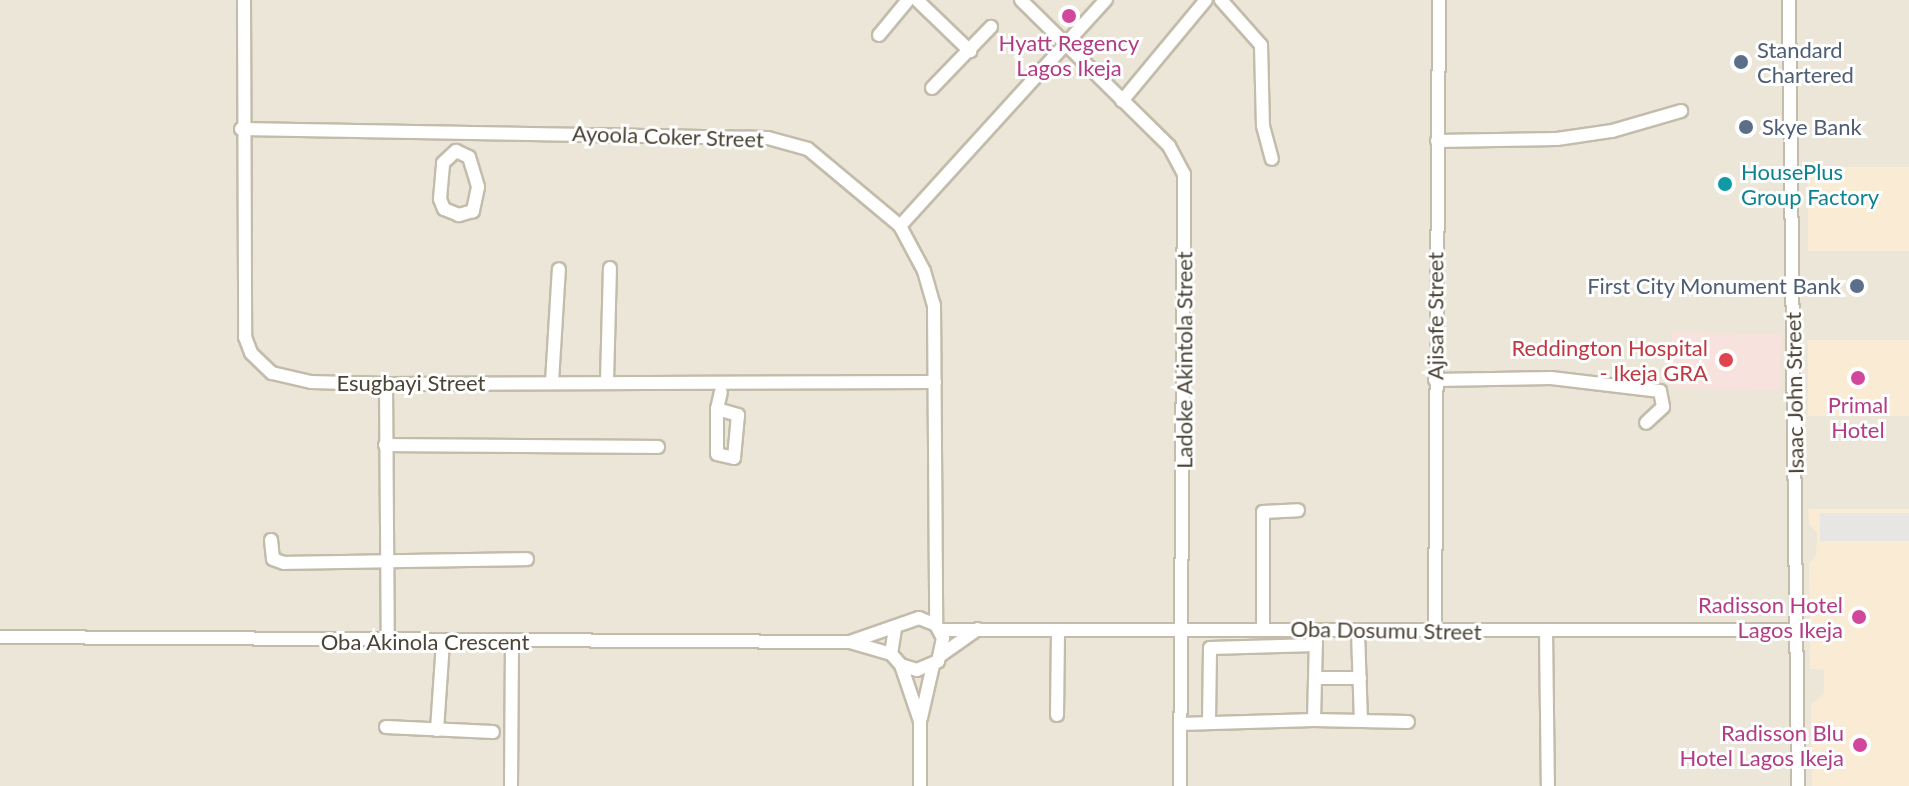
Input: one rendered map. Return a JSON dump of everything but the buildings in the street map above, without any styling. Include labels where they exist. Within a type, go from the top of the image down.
[{"type":"street","name":"Esugbayi Street","points":[[244,0],[241,129],[245,337],[251,353],[284,378],[386,384],[935,382]]},
{"type":"street","points":[[879,35],[908,0]]},
{"type":"street","points":[[917,0],[970,51]]},
{"type":"street","name":"Ladoke Akintola Street","points":[[1021,0],[1169,146],[1184,174],[1180,786]]},
{"type":"street","points":[[900,226],[1106,0]]},
{"type":"street","points":[[1122,101],[1206,0]]},
{"type":"street","points":[[1221,0],[1261,45],[1263,126],[1272,159]]},
{"type":"street","name":"Ajisafe Street","points":[[1435,631],[1439,0]]},
{"type":"street","name":"Isaac John Street","points":[[1789,0],[1798,786]]},
{"type":"street","points":[[932,88],[991,27]]},
{"type":"street","points":[[1437,141],[1557,139],[1612,131],[1681,111]]},
{"type":"street","name":"Ayoola Coker Street","points":[[241,129],[598,133],[790,142],[850,181],[900,226],[924,271],[934,305],[938,627]]},
{"type":"street","points":[[455,133],[456,151]]},
{"type":"street","points":[[456,151],[469,157],[478,187],[473,211],[459,215],[444,209],[440,199],[443,163],[456,151]]},
{"type":"street","points":[[607,381],[610,268]]},
{"type":"street","points":[[552,382],[559,269]]},
{"type":"street","points":[[1435,380],[1551,378],[1660,391],[1663,407],[1646,423]]},
{"type":"street","points":[[386,384],[388,643]]},
{"type":"street","points":[[717,409],[721,392]]},
{"type":"street","points":[[385,445],[658,447]]},
{"type":"street","points":[[1263,628],[1263,512],[1298,510]]},
{"type":"street","points":[[271,540],[270,553],[277,562],[527,559]]},
{"type":"street","points":[[850,642],[895,629],[919,618],[938,627],[937,660],[920,721],[920,786]]},
{"type":"street","name":"Oba Dosumu Street","points":[[938,627],[1058,631],[1263,628],[1358,632],[1795,630]]},
{"type":"street","points":[[891,654],[895,629]]},
{"type":"street","points":[[901,665],[917,670],[937,660],[978,629]]},
{"type":"street","points":[[1057,715],[1058,631]]},
{"type":"street","points":[[1546,631],[1548,786]]},
{"type":"street","points":[[1358,632],[1361,721]]},
{"type":"street","name":"Oba Akinola Crescent","points":[[0,637],[388,643],[850,642]]},
{"type":"street","points":[[437,730],[443,642]]},
{"type":"street","points":[[511,786],[512,642]]},
{"type":"street","points":[[850,642],[891,654],[901,665],[920,721]]},
{"type":"street","points":[[1209,722],[1210,648],[1316,642],[1314,720]]},
{"type":"street","points":[[1316,678],[1360,678]]},
{"type":"street","points":[[1180,724],[1314,720],[1408,722]]},
{"type":"street","points":[[386,727],[493,732]]},
{"type":"shaded area","points":[[0,0],[1909,0],[1909,786],[0,786]]},
{"type":"shaded area","points":[[1808,167],[1909,167],[1909,251],[1808,251]]},
{"type":"shaded area","name":"Reddington Hospital - Ikeja GRA","points":[[1672,332],[1781,334],[1780,390],[1671,388]]},
{"type":"shaded area","name":"Primal Hotel","points":[[1808,340],[1909,340],[1909,416],[1808,416]]},
{"type":"shaded area","name":"Radisson Hotel Lagos Ikeja","points":[[1808,509],[1909,509],[1909,786],[1812,786],[1811,704],[1824,694],[1824,670],[1810,669],[1809,564],[1816,555],[1817,533],[1809,524]]},
{"type":"shaded area","points":[[1820,513],[1909,513],[1909,541],[1820,541]]},
{"type":"place","name":"Hyatt Regency Lagos Ikeja","points":[[1069,16]]},
{"type":"place","name":"Standard Chartered","points":[[1741,62]]},
{"type":"place","name":"Skye Bank","points":[[1746,127]]},
{"type":"place","name":"HousePlus Group Factory","points":[[1725,184]]},
{"type":"place","name":"First City Monument Bank","points":[[1857,286]]},
{"type":"place","name":"Reddington Hospital - Ikeja GRA","points":[[1726,360]]},
{"type":"place","name":"Primal Hotel","points":[[1858,378]]},
{"type":"place","name":"Radisson Hotel Lagos Ikeja","points":[[1859,617]]},
{"type":"place","name":"Radisson Blu Hotel Lagos Ikeja","points":[[1860,745]]}]
